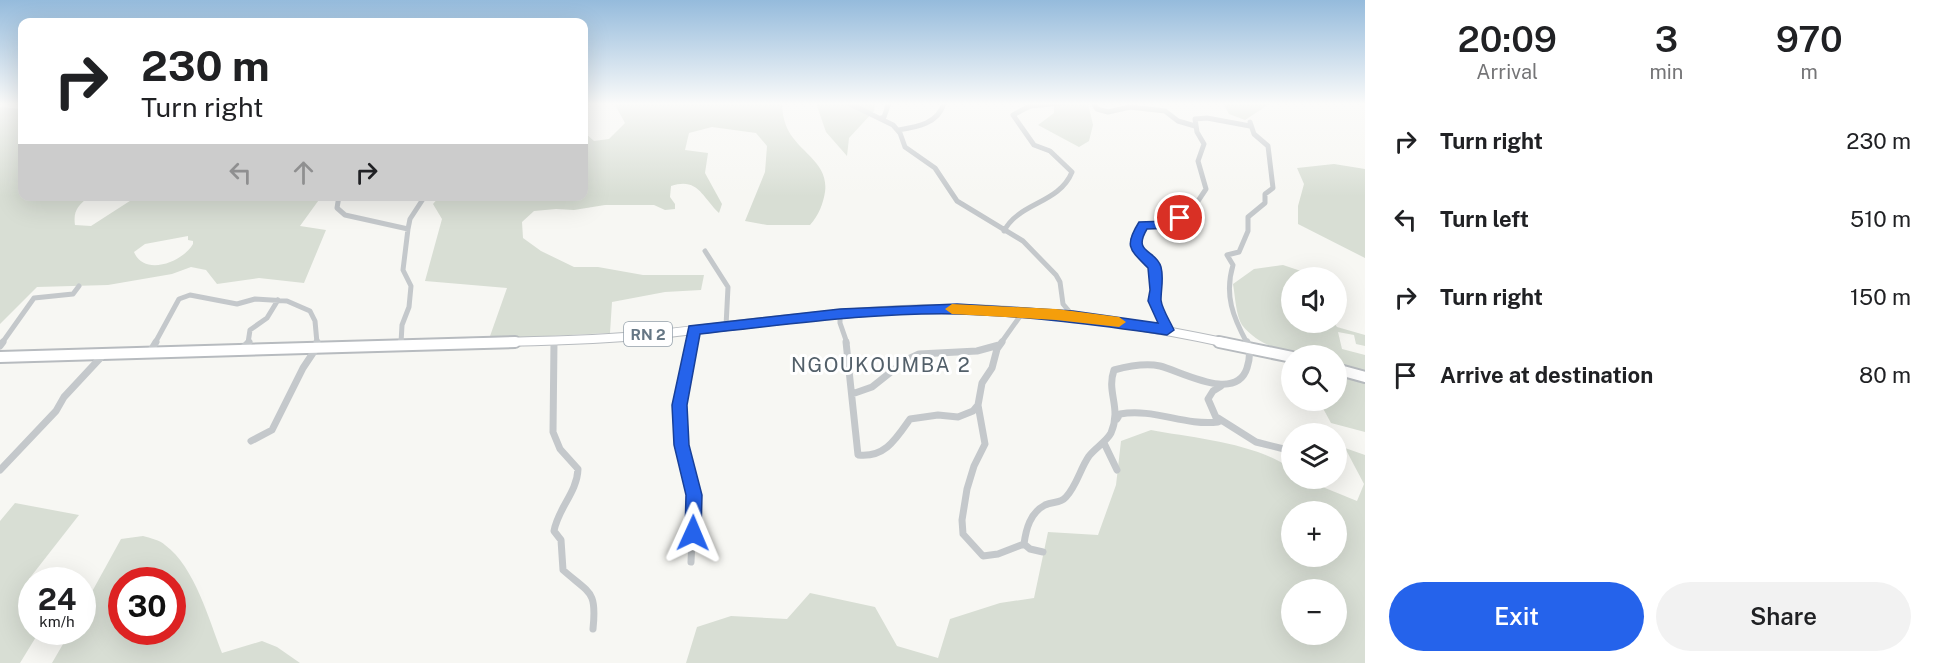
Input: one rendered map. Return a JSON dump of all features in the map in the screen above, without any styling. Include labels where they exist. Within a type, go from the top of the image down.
[{"type":"main road","name":"RN 2","points":[[0,357],[554,341],[694,330],[840,314],[946,309],[1073,316],[1167,330],[1281,354]]},
{"type":"main road","points":[[1347,372],[1365,377]]},
{"type":"street","points":[[900,134],[905,147],[935,168],[957,201],[1023,241],[1051,268],[1060,282],[1063,304],[1073,316]]},
{"type":"street","points":[[1004,231],[1011,219],[1048,197],[1059,194],[1071,178],[1072,172],[1050,151],[1034,145],[1026,134]]},
{"type":"street","points":[[1167,330],[1155,301],[1155,266],[1138,251],[1135,245],[1136,237],[1143,225],[1172,225],[1180,218],[1188,216],[1206,189],[1197,164],[1198,153],[1204,144],[1199,134]]},
{"type":"street","points":[[1116,423],[1116,405],[1110,381],[1114,370],[1141,365],[1159,366],[1221,386],[1229,386],[1242,378],[1247,370],[1250,347],[1236,324],[1227,288],[1233,265],[1227,255],[1239,252],[1248,231],[1248,217],[1265,203],[1265,194],[1273,188],[1268,146],[1254,134]]},
{"type":"street","points":[[338,201],[337,208],[345,215],[408,229]]},
{"type":"street","points":[[401,344],[402,325],[409,307],[411,286],[403,270],[408,229],[410,219],[421,201]]},
{"type":"street","points":[[705,251],[728,287],[726,326]]},
{"type":"street","points":[[0,346],[13,328],[17,317],[34,298],[73,294],[79,286]]},
{"type":"street","points":[[150,352],[179,299],[190,295],[237,304],[255,299],[278,300],[298,304],[310,311],[315,321],[317,347],[303,368],[272,430],[251,441]]},
{"type":"street","points":[[241,350],[252,337],[250,330],[267,318],[278,300]]},
{"type":"street","points":[[1023,312],[999,345],[992,368],[982,383],[978,405],[985,444],[974,466],[962,511],[963,534],[983,556],[992,557],[1006,549],[1024,544]]},
{"type":"street","points":[[840,314],[840,323],[848,347],[848,371],[858,455],[871,456],[887,450],[910,419],[938,415],[958,417],[974,411],[978,405]]},
{"type":"street","points":[[691,562],[694,495],[681,445],[680,405],[694,330]]},
{"type":"street","points":[[554,341],[553,432],[560,449],[578,469],[579,480],[576,491],[556,518],[554,531],[561,540],[563,570],[591,590],[596,603],[593,629]]},
{"type":"street","points":[[852,394],[879,382],[906,360],[919,354],[977,351],[999,345]]},
{"type":"street","points":[[0,470],[56,411],[64,397],[105,354]]},
{"type":"street","points":[[1221,386],[1213,390],[1208,397],[1208,403],[1218,418],[1256,442],[1281,448]]},
{"type":"street","points":[[1024,544],[1027,524],[1045,505],[1060,502],[1065,498],[1074,486],[1089,456],[1104,443],[1120,414],[1131,411],[1148,411],[1207,424],[1218,422],[1218,418]]},
{"type":"street","points":[[1104,443],[1117,470]]},
{"type":"street","points":[[1024,544],[1030,549],[1043,552]]},
{"type":"shaded area","points":[[0,134],[18,134],[18,201],[84,201],[77,209],[75,225],[91,226],[130,201],[318,201],[300,226],[326,230],[304,283],[259,278],[217,284],[206,270],[191,267],[172,274],[108,285],[37,287],[0,324]],"holes":[[[188,236],[188,240],[193,241],[188,251],[164,264],[146,264],[139,260],[134,252],[145,244]]]},
{"type":"shaded area","points":[[614,134],[689,134],[685,150],[708,153],[705,173],[722,204],[719,213],[694,186],[680,184],[671,186],[670,197],[675,204],[675,209],[665,210],[654,205],[605,205],[574,210],[534,211],[522,222],[523,238],[541,251],[574,267],[598,267],[643,275],[704,275],[701,290],[665,292],[612,302],[610,333],[489,339],[507,288],[425,281],[442,219],[433,204],[436,201],[588,201],[588,136],[594,141],[609,139]]},
{"type":"shaded area","points":[[757,134],[790,134],[823,173],[825,192],[822,205],[810,225],[767,225],[745,221],[765,172],[767,146]]},
{"type":"shaded area","points":[[828,134],[853,134],[849,138],[847,156]]},
{"type":"shaded area","points":[[1055,134],[1091,134],[1089,141],[1079,147]]},
{"type":"shaded area","points":[[1334,164],[1365,169],[1365,258],[1298,224],[1298,206],[1304,184],[1297,168]]},
{"type":"shaded area","points":[[1283,265],[1289,267],[1281,267],[1281,333],[1338,333],[1341,345],[1281,345],[1281,350],[1261,342],[1251,334],[1240,321],[1233,284],[1254,269]]},
{"type":"shaded area","points":[[1347,330],[1365,335],[1365,346],[1356,344],[1354,335],[1343,333],[1347,333]]},
{"type":"shaded area","points":[[1347,350],[1365,355],[1365,432],[1347,427],[1347,423],[1331,423],[1324,411],[1347,411]]},
{"type":"shaded area","points":[[1151,430],[1205,439],[1261,453],[1281,463],[1281,489],[1328,489],[1357,501],[1364,484],[1347,449],[1365,455],[1365,663],[686,663],[697,627],[731,616],[787,619],[810,593],[875,607],[897,646],[938,658],[950,619],[1000,603],[1034,598],[1048,532],[1098,535],[1116,485],[1121,441]]},
{"type":"shaded area","points":[[15,503],[79,515],[38,567],[18,567],[18,645],[31,645],[20,663],[0,663],[0,521]]},
{"type":"shaded area","points":[[143,536],[158,540],[176,555],[185,567],[108,567],[108,645],[186,645],[186,569],[200,595],[222,653],[262,641],[277,647],[300,663],[52,663],[62,645],[96,645],[96,584],[121,539]]},
{"type":"slow traffic","points":[[952,309],[1023,312],[1119,322]]},
{"type":"district","name":"NGOUKOUMBA 2","points":[[881,365]]},
{"type":"route","points":[[693,533],[694,495],[681,445],[680,405],[694,330],[885,310],[957,309],[1073,316],[1167,330],[1155,301],[1155,266],[1138,251],[1135,245],[1136,237],[1143,225],[1150,223],[1172,225],[1180,218]]}]
